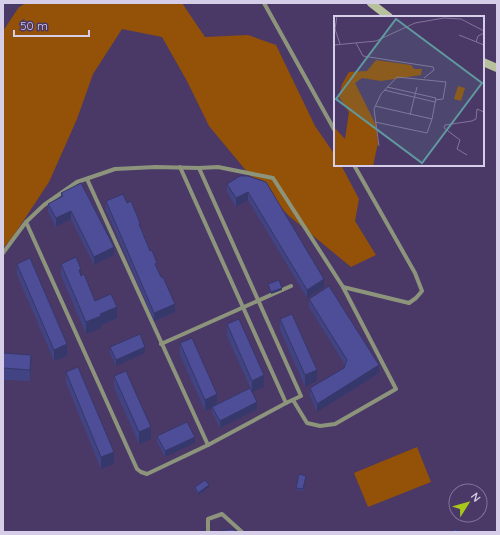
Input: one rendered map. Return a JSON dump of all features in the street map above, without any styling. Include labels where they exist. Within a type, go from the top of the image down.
[{"type":"main road","points":[[371,3],[388,16]]},
{"type":"main road","points":[[484,62],[497,68]]},
{"type":"street","points":[[264,3],[334,129]]},
{"type":"street","points":[[343,287],[408,304],[422,291],[415,273],[355,166]]},
{"type":"street","points":[[3,254],[26,222],[44,205],[77,182],[115,169],[156,167],[218,167],[273,178],[343,287],[396,389],[335,424],[320,426],[307,423],[293,400]]},
{"type":"street","points":[[180,167],[286,403]]},
{"type":"street","points":[[26,222],[137,469],[147,474],[208,445],[301,396],[200,168]]},
{"type":"street","points":[[87,179],[208,445]]},
{"type":"street","points":[[161,344],[291,286]]},
{"type":"street","points":[[208,532],[208,519],[222,514],[242,532]]},
{"type":"shaded area","points":[[26,3],[182,3],[205,37],[248,35],[276,45],[315,126],[334,154],[334,166],[342,166],[359,199],[355,221],[376,255],[351,267],[289,216],[248,173],[209,126],[187,81],[162,37],[122,29],[93,74],[77,119],[49,182],[12,238],[3,248],[3,31],[19,7]]},
{"type":"shaded area","points":[[417,447],[431,482],[368,507],[354,473]]},
{"type":"building","points":[[240,176],[248,176],[266,182],[324,279],[307,290],[248,192],[236,198],[227,184]]},
{"type":"building","points":[[81,183],[114,247],[94,257],[71,211],[56,218],[48,204],[63,196],[61,193]]},
{"type":"building","points":[[123,194],[127,203],[131,201],[150,251],[152,250],[157,263],[155,264],[161,277],[163,277],[175,304],[154,313],[106,201]]},
{"type":"building","points":[[76,257],[81,269],[79,270],[81,276],[84,274],[95,301],[111,294],[117,307],[86,322],[61,264]]},
{"type":"building","points":[[30,258],[67,344],[54,350],[17,264]]},
{"type":"building","points":[[279,280],[282,288],[271,292],[268,284]]},
{"type":"building","points":[[329,286],[379,365],[317,404],[310,388],[344,368],[347,360],[309,299]]},
{"type":"building","points":[[292,314],[317,370],[305,375],[280,319]]},
{"type":"building","points":[[239,319],[264,375],[252,381],[227,324]]},
{"type":"building","points":[[140,334],[145,347],[116,360],[110,347]]},
{"type":"building","points":[[192,338],[217,394],[205,400],[180,343]]},
{"type":"building","points":[[3,353],[31,355],[30,370],[3,368]]},
{"type":"building","points":[[78,367],[114,452],[101,457],[66,372]]},
{"type":"building","points":[[126,371],[151,427],[139,432],[114,376]]},
{"type":"building","points":[[250,388],[257,402],[220,421],[212,407]]},
{"type":"building","points":[[187,422],[195,437],[165,451],[157,436]]},
{"type":"building","points":[[299,474],[306,476],[303,489],[296,488]]},
{"type":"building","points":[[205,480],[209,485],[198,493],[195,487]]},
{"type":"building","points":[[234,529],[234,532],[218,532],[218,531]]},
{"type":"building","points":[[456,529],[458,532],[450,532]]}]
